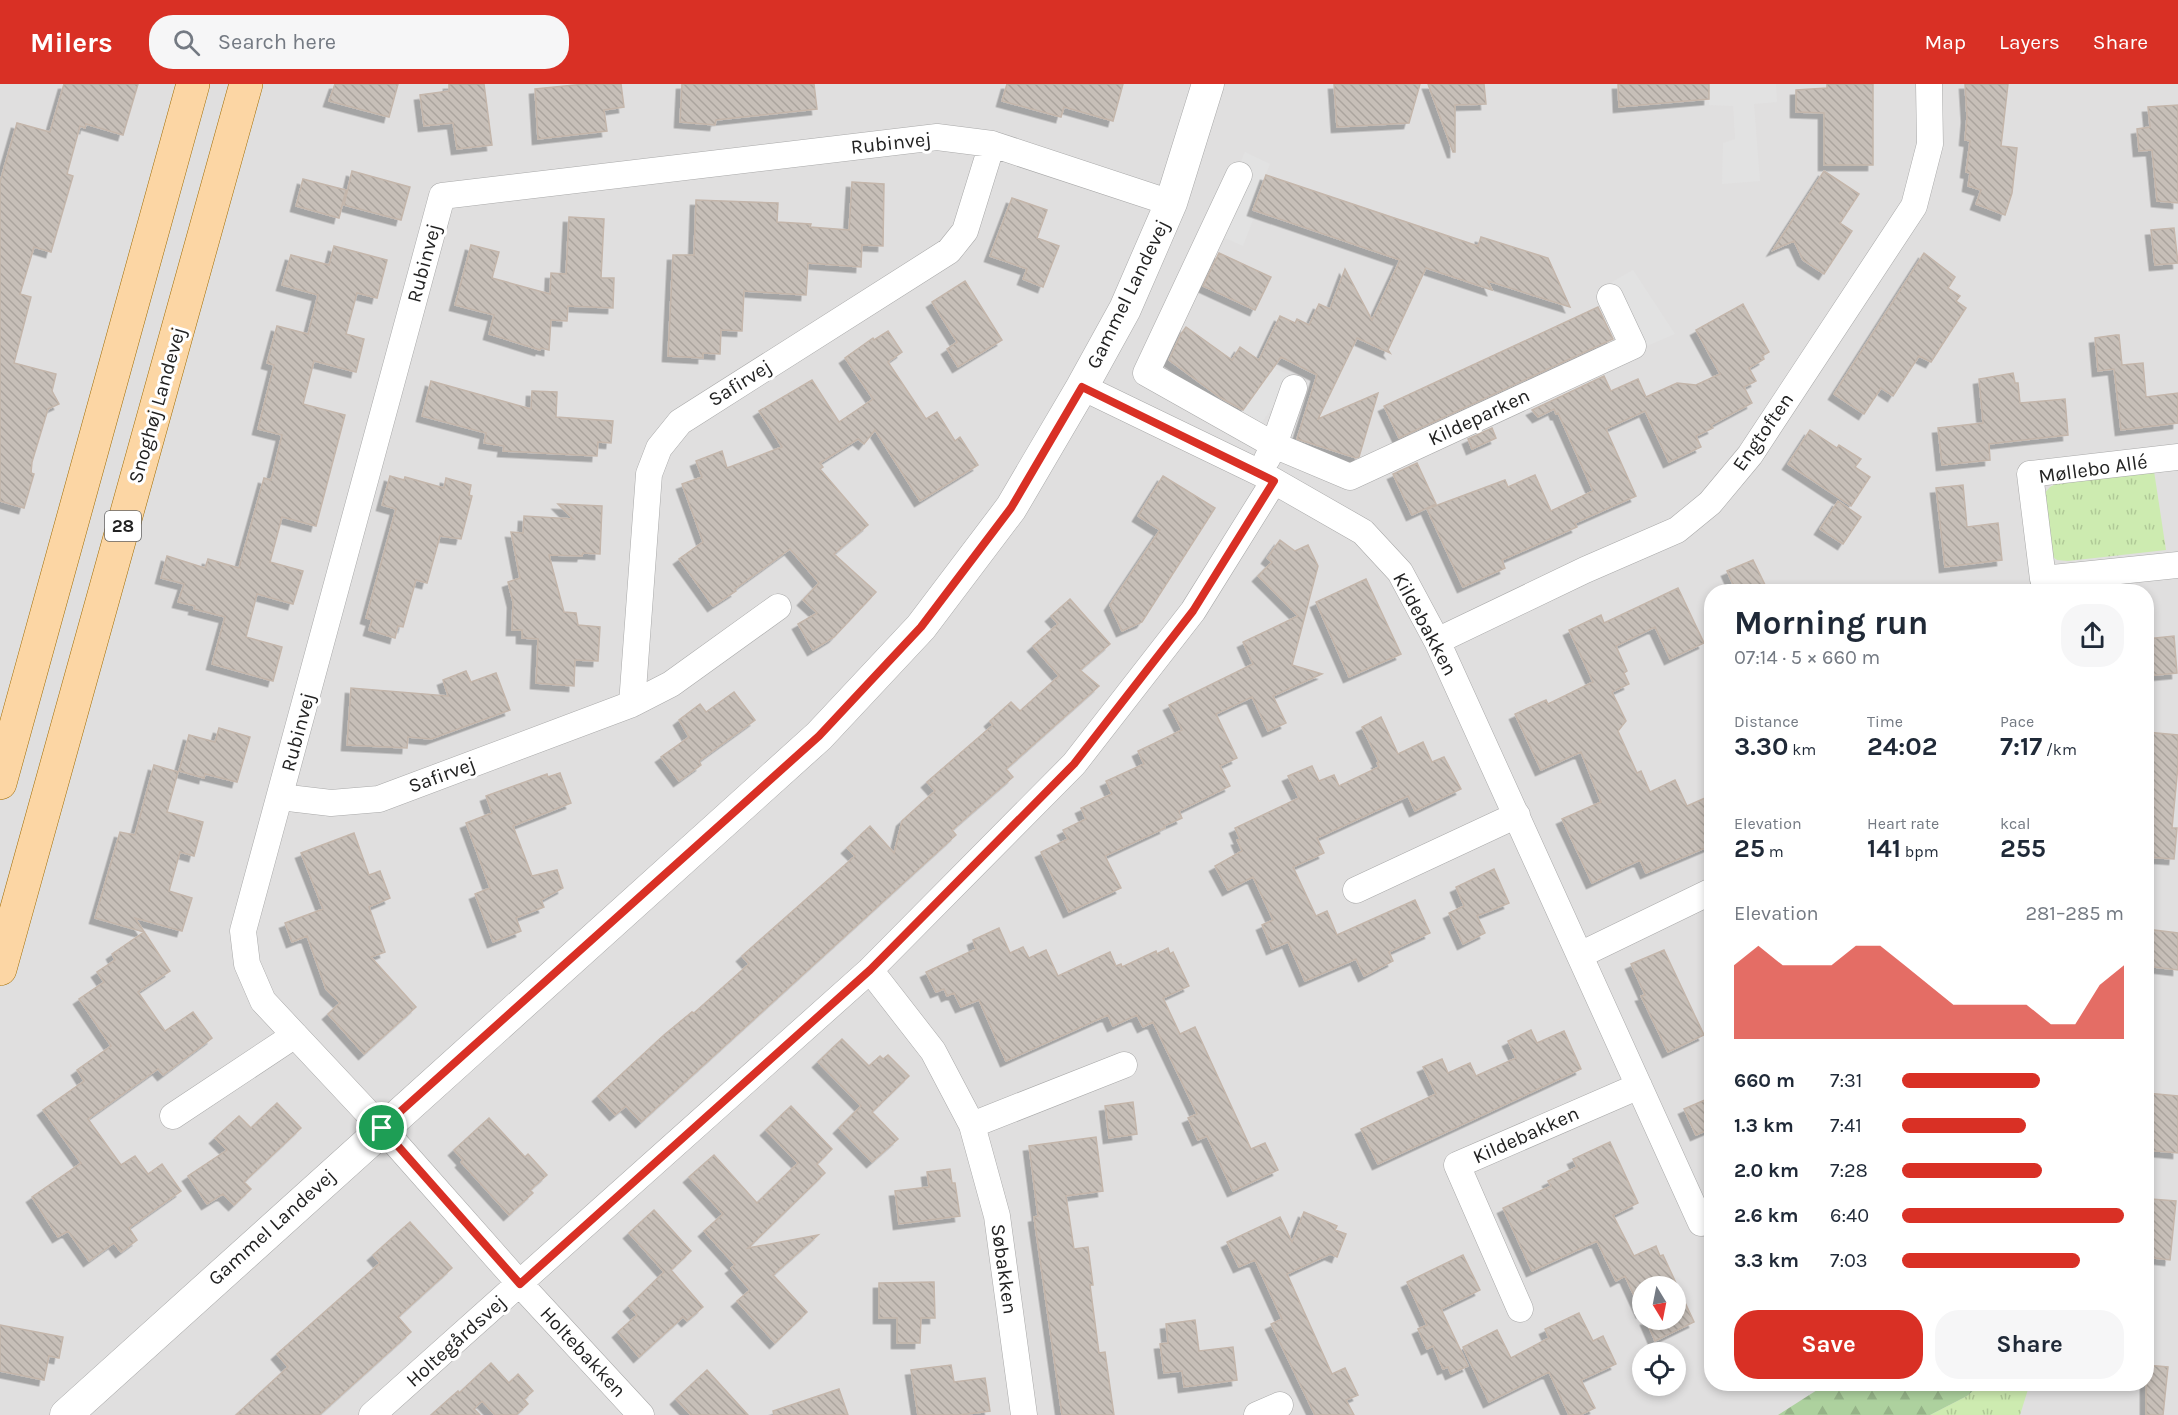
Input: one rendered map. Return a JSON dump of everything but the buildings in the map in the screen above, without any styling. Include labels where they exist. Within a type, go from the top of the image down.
[{"type":"main road","name":"28","points":[[0,783],[194,84]]},
{"type":"main road","name":"Snoghøj Landevej","points":[[0,969],[246,84]]},
{"type":"street","name":"Gammel Landevej","points":[[66,1415],[810,744],[921,627],[1011,508],[1125,309],[1171,203],[1208,84]]},
{"type":"street","name":"Engtoften","points":[[1437,641],[1585,570],[1677,530],[1710,503],[1750,455],[1914,206],[1930,144],[1929,84]]},
{"type":"street","name":"Rubinvej","points":[[382,1128],[263,1001],[247,964],[243,931],[442,196],[937,137],[992,144],[1171,203]]},
{"type":"street","name":"Safirvej","points":[[632,704],[649,474],[659,448],[680,422],[949,251],[965,231],[992,144]]},
{"type":"street","name":"Kildeparken","points":[[1239,174],[1146,373],[1274,445],[1350,477],[1633,346],[1610,297]]},
{"type":"street","name":"Kildebakken","points":[[1082,387],[1267,477],[1363,532],[1400,572],[1437,641],[1701,1223],[1704,1222]]},
{"type":"street","points":[[1267,477],[1274,445],[1294,388]]},
{"type":"street","name":"Møllebo Allé","points":[[2178,457],[2030,474],[2043,579],[2178,565]]},
{"type":"street","name":"Holtegårdsvej","points":[[372,1415],[870,970],[1074,764],[1193,611],[1267,477]]},
{"type":"street","name":"Safirvej","points":[[280,798],[331,803],[379,798],[632,704],[671,684],[778,607]]},
{"type":"street","points":[[1356,890],[1517,814]]},
{"type":"street","points":[[1580,955],[1704,895]]},
{"type":"street","name":"Søbakken","points":[[870,970],[933,1051],[972,1125],[997,1216],[1024,1415]]},
{"type":"street","points":[[173,1116],[295,1035]]},
{"type":"street","points":[[972,1125],[1124,1065]]},
{"type":"street","name":"Kildebakken","points":[[1520,1309],[1457,1165],[1639,1086]]},
{"type":"street","name":"Holtebakken","points":[[382,1128],[520,1284],[641,1415]]},
{"type":"street","points":[[1257,1415],[1280,1405]]},
{"type":"shaded area","points":[[0,84],[2178,84],[2178,1415],[0,1415]]},
{"type":"shaded area","points":[[1707,84],[1776,84],[1777,102],[1754,104],[1760,181],[1722,184],[1723,143],[1735,139],[1733,106],[1709,105]]},
{"type":"shaded area","points":[[1245,152],[1270,164],[1252,210],[1254,217],[1243,246],[1209,231]]},
{"type":"shaded area","points":[[1633,270],[1675,334],[1633,352],[1605,286]]},
{"type":"shaded area","points":[[1274,368],[1294,377],[1253,435],[1233,424]]},
{"type":"green space","points":[[2154,471],[2166,550],[2068,561],[2057,560],[2049,554],[2043,495],[2050,487],[2059,482]]},
{"type":"green space","points":[[1816,1391],[1973,1391],[1930,1415],[1778,1415]]},
{"type":"green space","points":[[1973,1391],[2028,1391],[2020,1415],[1930,1415]]},
{"type":"route","points":[[1082,387],[1274,481],[1193,611],[1074,764],[870,970],[520,1284],[382,1128],[819,736],[921,627],[1011,508],[1082,387]]}]
